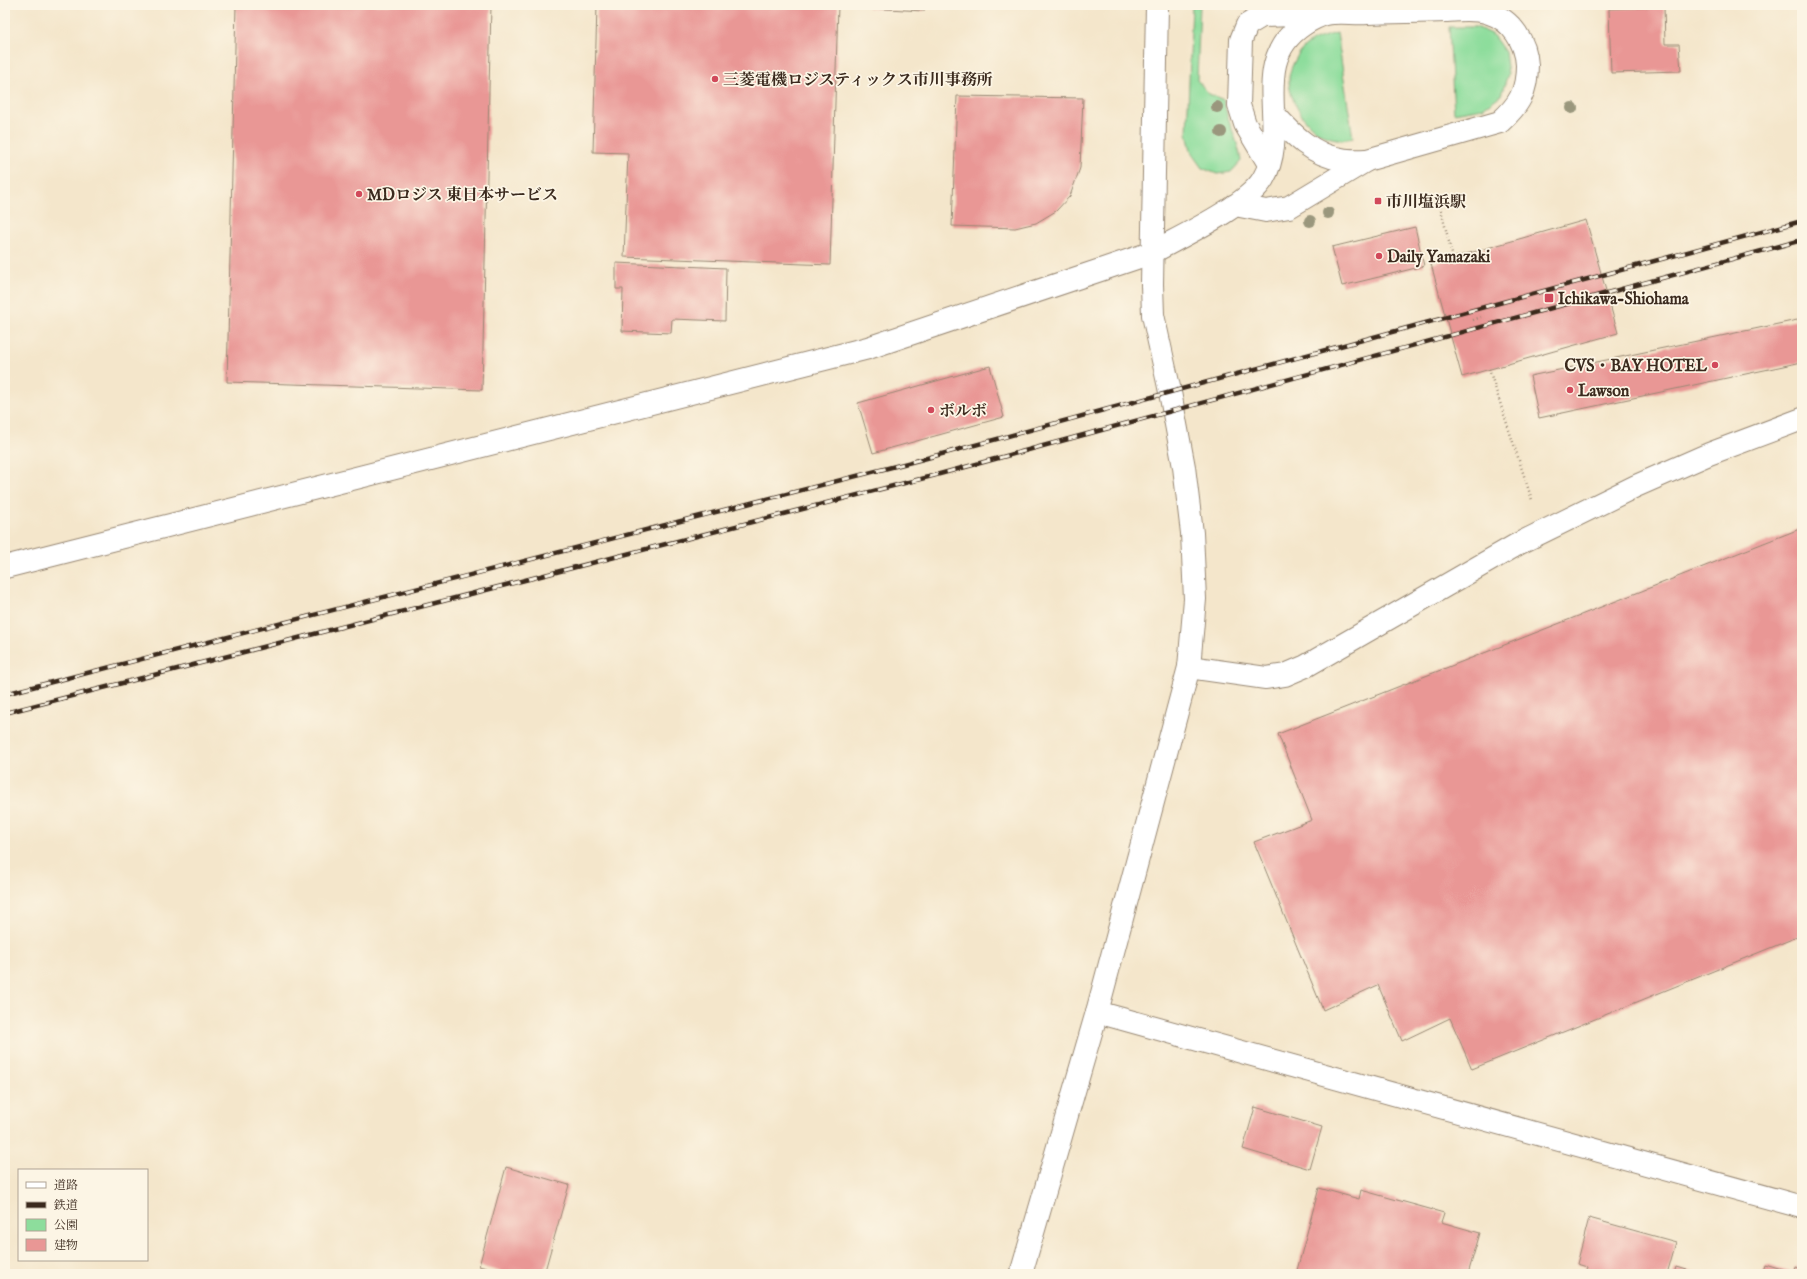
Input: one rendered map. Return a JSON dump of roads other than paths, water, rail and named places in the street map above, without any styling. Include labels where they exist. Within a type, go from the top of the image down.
[{"type":"street","points":[[1021,1274],[1097,1012],[1189,667],[1195,598],[1192,533],[1184,467],[1171,394],[1153,315],[1151,253],[1157,5]]},
{"type":"street","points":[[1236,205],[1266,212],[1289,208],[1367,160],[1500,122],[1514,110],[1523,96],[1527,78],[1524,49],[1516,32],[1505,20],[1489,12],[1465,10],[1262,16],[1247,25],[1241,40],[1239,106],[1245,124],[1269,164]]},
{"type":"street","points":[[5,567],[868,348],[1151,253],[1236,205],[1254,191],[1263,179],[1269,164],[1273,143],[1273,71],[1279,52],[1290,37],[1304,25],[1326,14]]},
{"type":"street","points":[[1274,114],[1291,132],[1321,153],[1340,159],[1367,160]]},
{"type":"street","points":[[1189,667],[1266,678],[1285,675],[1306,666],[1518,544],[1629,490],[1702,457],[1802,419]]},
{"type":"street","points":[[1097,1012],[1802,1207]]},
{"type":"railway","points":[[5,694],[927,458],[1802,221]]},
{"type":"railway","points":[[5,713],[936,475],[1802,240]]},
{"type":"place","name":"三菱電機ロジスティックス市川事務所","points":[[715,79]]},
{"type":"place","name":"MDロジス 東日本サービス","points":[[359,194]]},
{"type":"place","name":"市川塩浜駅","points":[[1378,201]]},
{"type":"place","name":"Daily Yamazaki","points":[[1379,256]]},
{"type":"place","name":"Ichikawa-Shiohama","points":[[1549,298]]},
{"type":"place","name":"CVS・BAY HOTEL","points":[[1715,365]]},
{"type":"place","name":"Lawson","points":[[1570,390]]},
{"type":"place","name":"ボルボ","points":[[931,410]]}]
